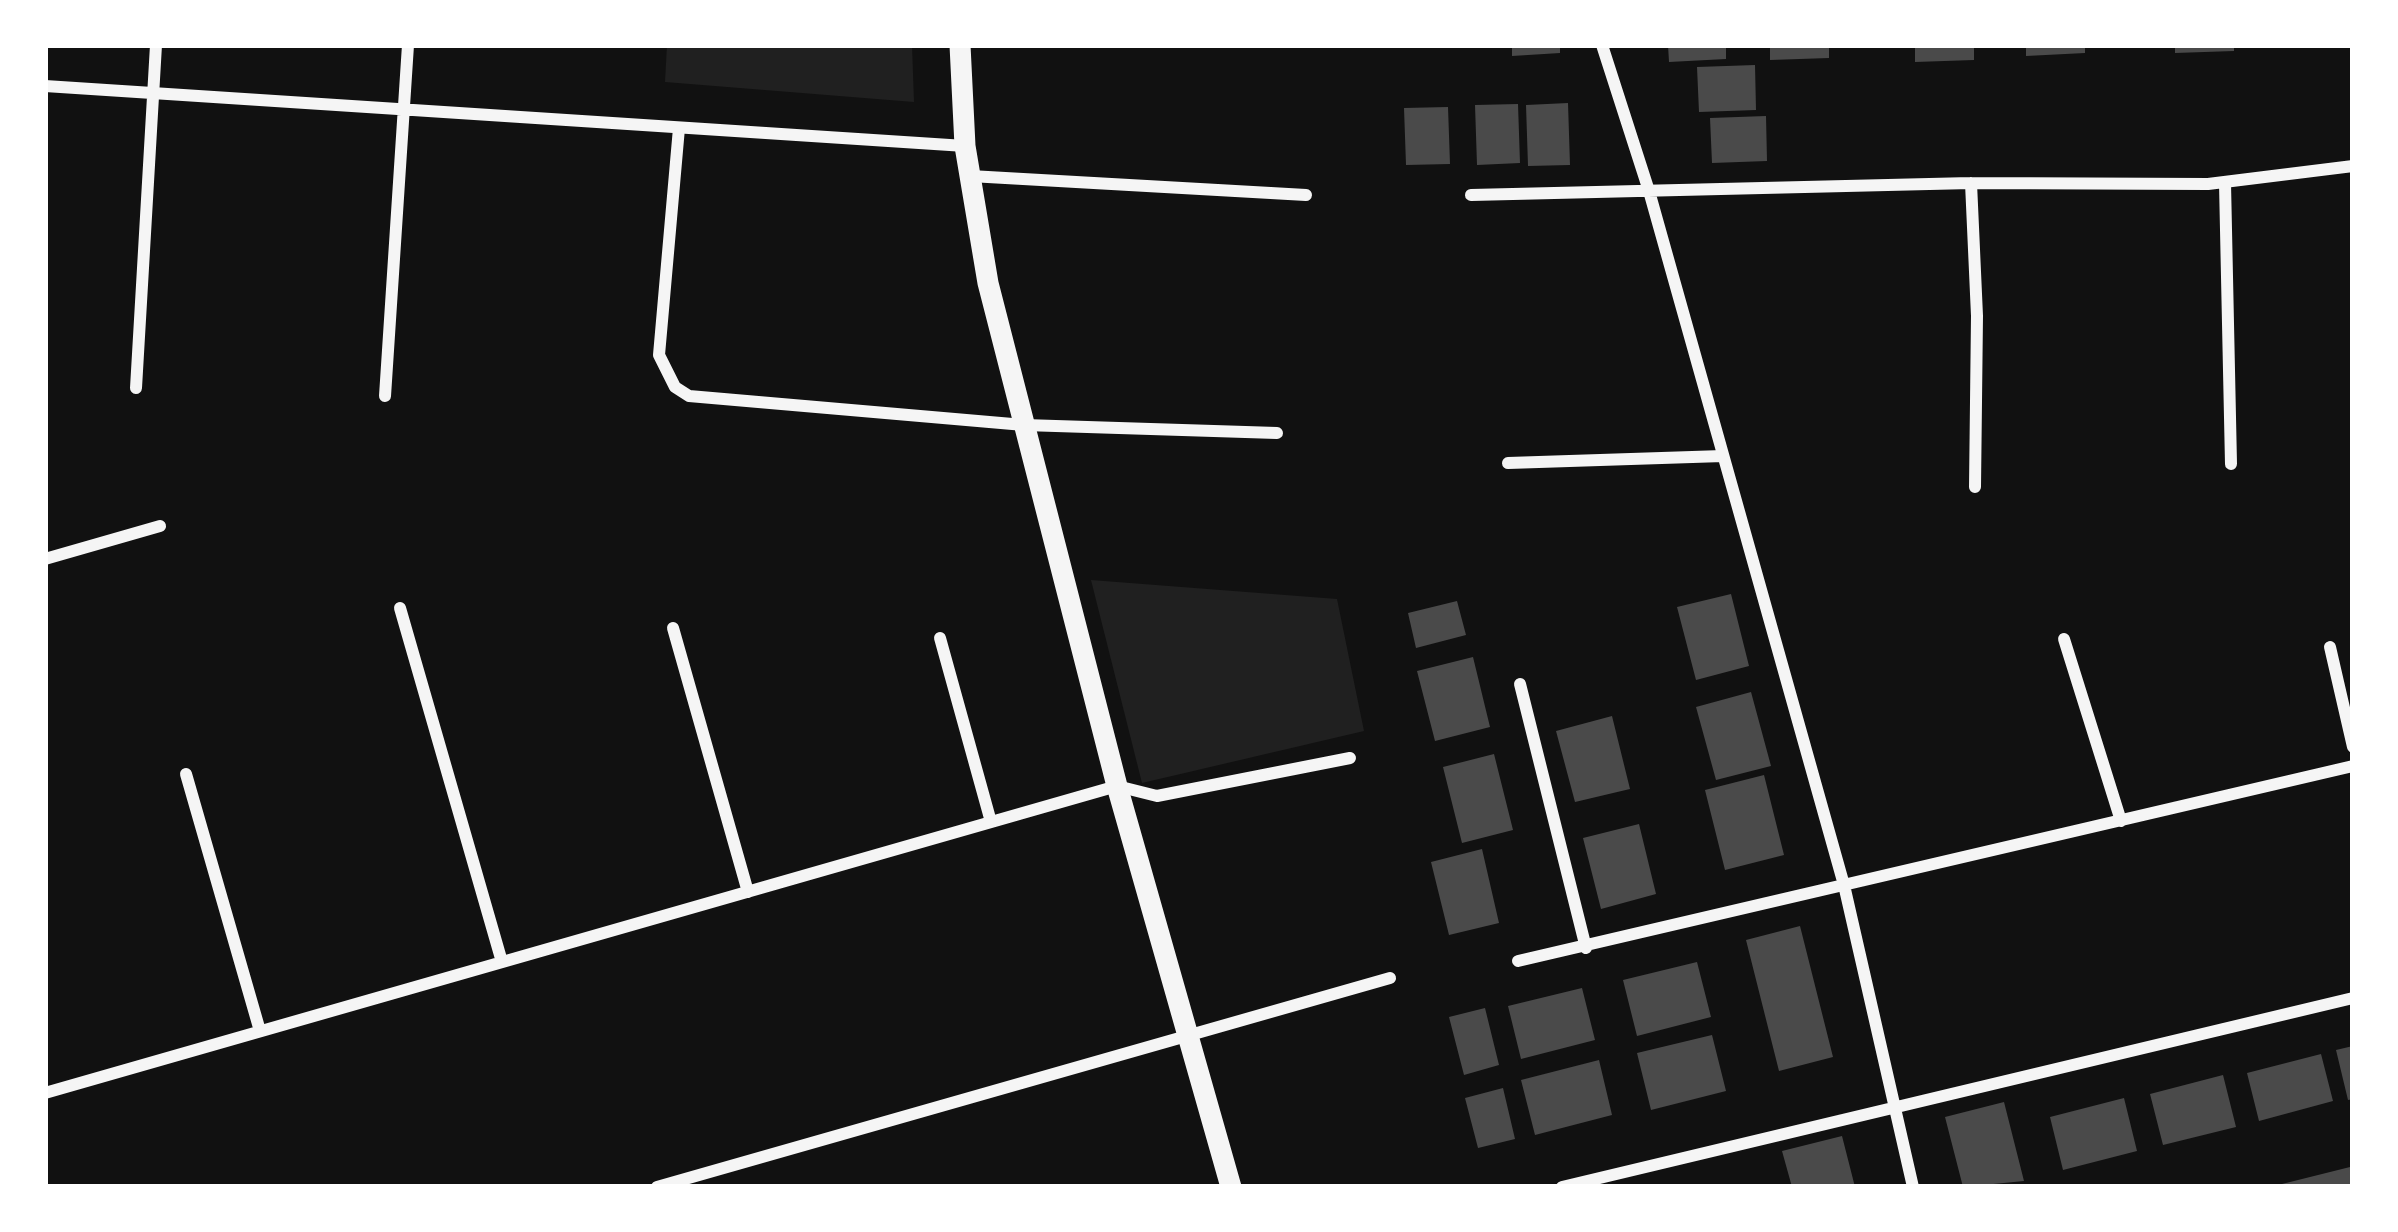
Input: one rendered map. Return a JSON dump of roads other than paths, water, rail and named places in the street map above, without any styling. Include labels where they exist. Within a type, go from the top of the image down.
[{"type":"street","points":[[136,388],[156,45]]},
{"type":"street","points":[[386,396],[407,45]]},
{"type":"street","points":[[960,45],[964,146],[988,283],[1117,786],[1231,1187]]},
{"type":"street","points":[[1602,45],[1649,191],[1844,885],[1913,1187]]},
{"type":"street","points":[[45,86],[964,146]]},
{"type":"street","points":[[679,128],[659,355],[675,387],[708,401],[1024,425],[1277,433]]},
{"type":"street","points":[[1472,195],[1971,183],[2225,183],[2353,166]]},
{"type":"street","points":[[970,176],[1306,195]]},
{"type":"street","points":[[1971,183],[1977,316],[1975,487]]},
{"type":"street","points":[[2225,183],[2231,464]]},
{"type":"street","points":[[1508,464],[1723,456]]},
{"type":"street","points":[[45,560],[160,526]]},
{"type":"street","points":[[400,608],[502,962]]},
{"type":"street","points":[[673,628],[748,892]]},
{"type":"street","points":[[940,638],[991,822]]},
{"type":"street","points":[[2064,639],[2121,821]]},
{"type":"street","points":[[2330,647],[2353,747]]},
{"type":"street","points":[[1520,684],[1586,948]]},
{"type":"street","points":[[45,1093],[1117,786],[1157,796],[1350,758]]},
{"type":"street","points":[[1518,961],[2353,766]]},
{"type":"street","points":[[186,773],[260,1031]]},
{"type":"street","points":[[657,1187],[1390,978]]},
{"type":"street","points":[[1562,1187],[2353,998]]}]
